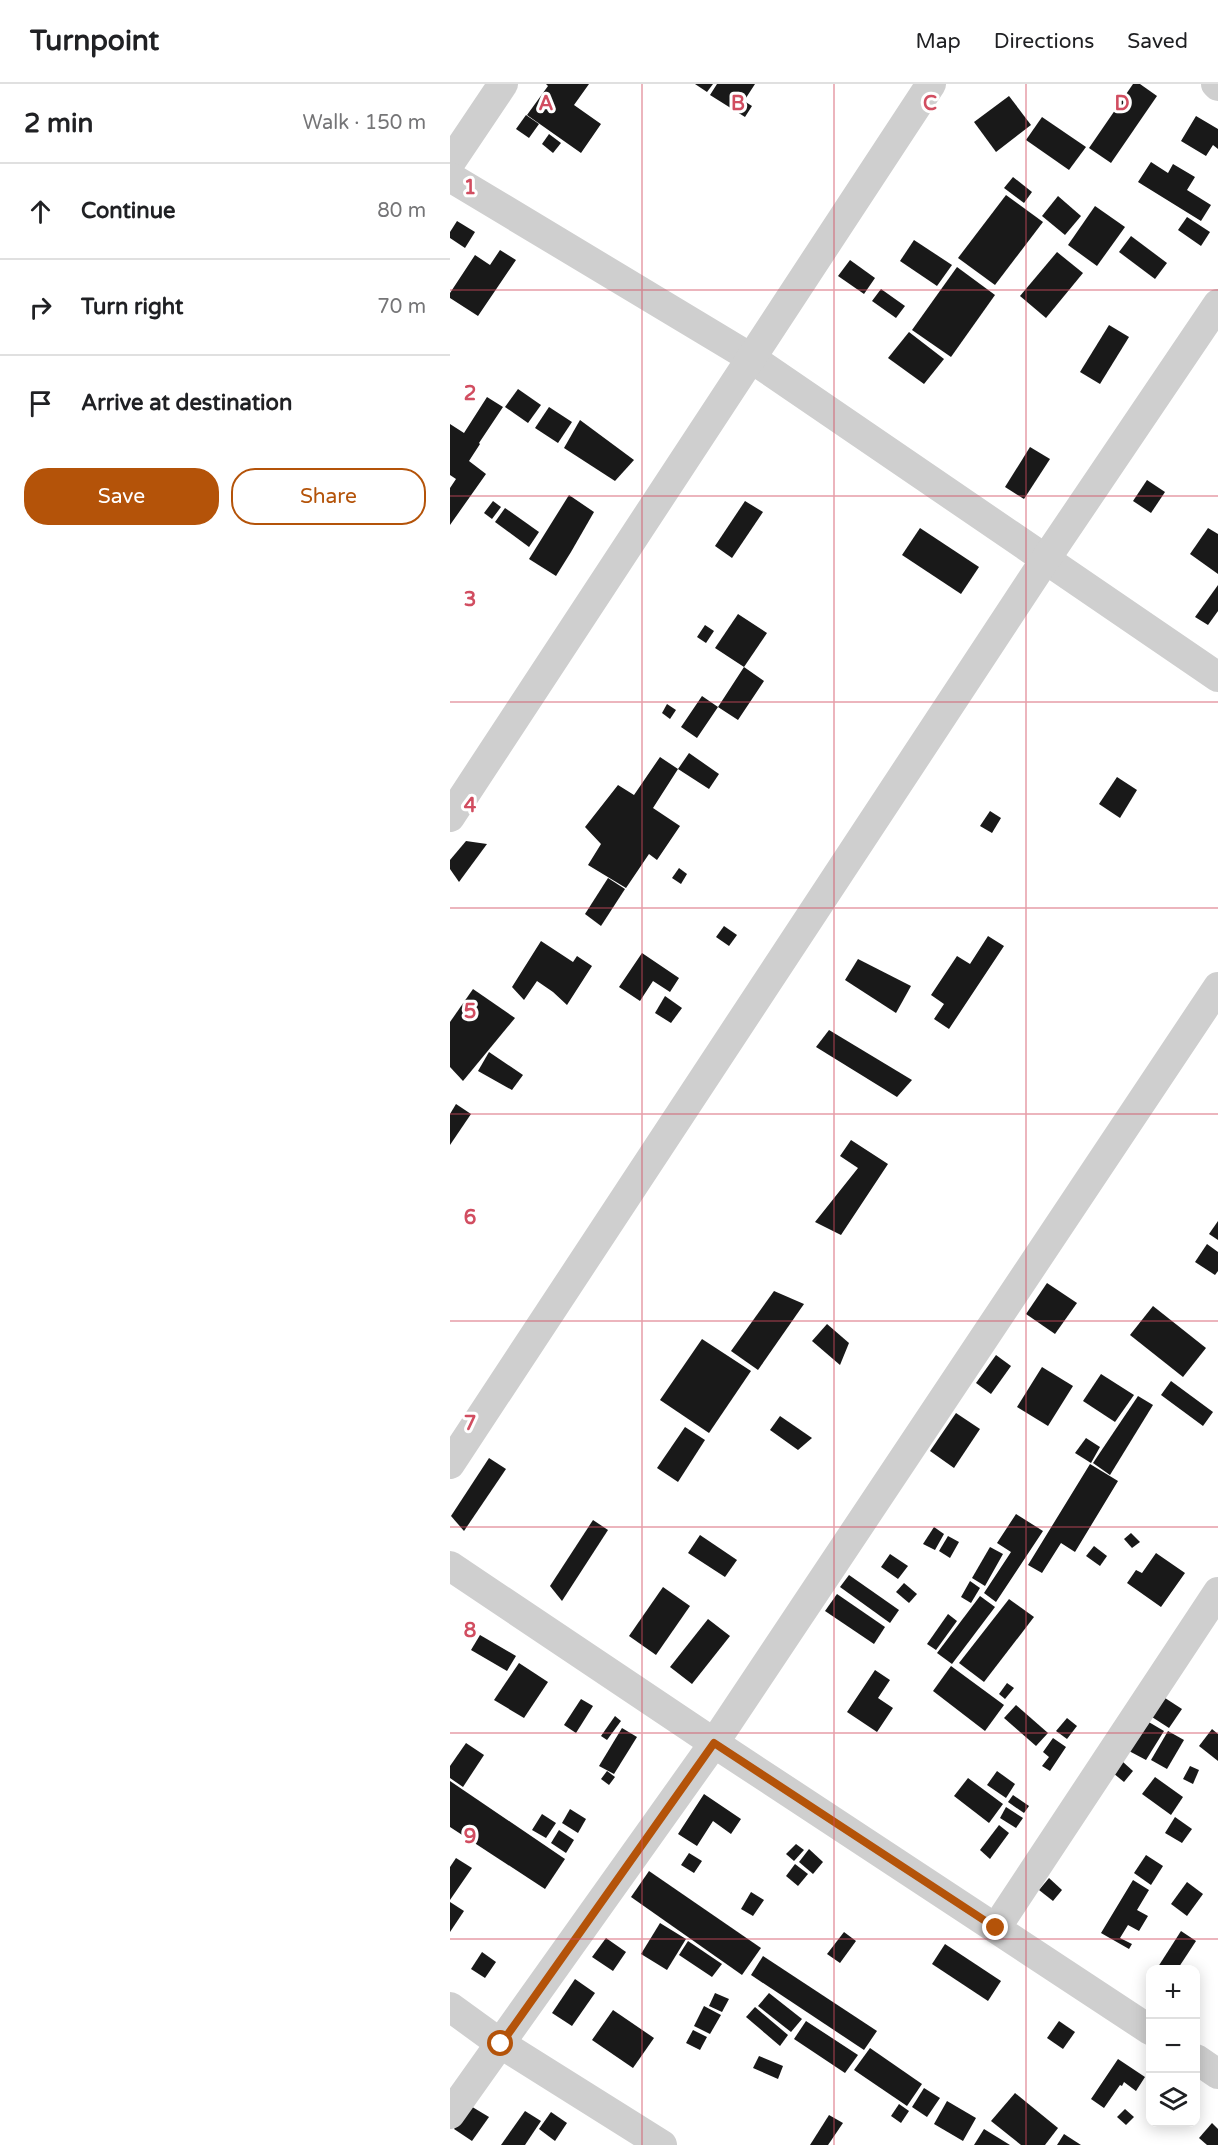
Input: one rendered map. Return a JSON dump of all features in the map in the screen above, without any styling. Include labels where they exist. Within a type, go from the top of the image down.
[{"type":"street","points":[[450,163],[503,84]]},
{"type":"street","points":[[450,816],[931,84]]},
{"type":"street","points":[[450,177],[751,358],[1218,677]]},
{"type":"street","points":[[450,1464],[1045,560],[1218,304]]},
{"type":"street","points":[[450,2114],[714,1743],[1218,987]]},
{"type":"street","points":[[450,1566],[1146,2027]]},
{"type":"street","points":[[996,1928],[1218,1592]]},
{"type":"street","points":[[450,2007],[501,2044],[662,2145]]},
{"type":"street","points":[[1200,2062],[1218,2074]]},
{"type":"building","points":[[546,84],[589,84],[574,105],[601,124],[581,153],[527,115],[548,86]]},
{"type":"building","points":[[695,84],[713,84],[707,92]]},
{"type":"building","points":[[717,84],[755,84],[744,101],[752,106],[745,117],[710,95]]},
{"type":"building","points":[[1133,84],[1140,84],[1157,96],[1111,163],[1089,148]]},
{"type":"building","points":[[1009,96],[1031,125],[996,152],[974,122]]},
{"type":"building","points":[[526,115],[539,124],[529,138],[516,129]]},
{"type":"building","points":[[1196,116],[1218,129],[1218,149],[1213,145],[1206,156],[1181,141]]},
{"type":"building","points":[[1042,117],[1086,147],[1069,170],[1026,140]]},
{"type":"building","points":[[549,134],[561,143],[553,153],[542,144]]},
{"type":"building","points":[[1151,162],[1168,173],[1173,164],[1195,177],[1187,190],[1211,205],[1201,221],[1138,182]]},
{"type":"building","points":[[1013,177],[1032,192],[1024,203],[1004,188]]},
{"type":"building","points":[[1006,195],[1043,222],[995,285],[958,258]]},
{"type":"building","points":[[1058,196],[1081,216],[1065,235],[1042,216]]},
{"type":"building","points":[[1095,206],[1125,227],[1097,266],[1068,245]]},
{"type":"building","points":[[1187,217],[1210,232],[1201,246],[1178,230]]},
{"type":"building","points":[[457,221],[475,232],[465,248],[450,238],[450,232]]},
{"type":"building","points":[[1131,236],[1167,263],[1155,279],[1119,252]]},
{"type":"building","points":[[914,240],[952,265],[937,286],[900,261]]},
{"type":"building","points":[[500,250],[516,260],[478,316],[450,298],[450,293],[475,255],[490,265]]},
{"type":"building","points":[[1057,252],[1083,273],[1046,318],[1020,296]]},
{"type":"building","points":[[850,260],[875,278],[864,294],[838,276]]},
{"type":"building","points":[[957,267],[995,295],[951,357],[912,330]]},
{"type":"building","points":[[881,289],[905,306],[896,318],[872,301]]},
{"type":"building","points":[[1109,325],[1129,337],[1100,384],[1080,372]]},
{"type":"building","points":[[909,332],[944,359],[924,384],[888,358]]},
{"type":"building","points":[[518,389],[541,405],[528,423],[505,407]]},
{"type":"building","points":[[487,397],[503,407],[469,461],[486,474],[450,525],[450,488],[456,479],[450,475],[450,424],[464,433]]},
{"type":"building","points":[[549,407],[572,422],[558,443],[535,428]]},
{"type":"building","points":[[580,420],[634,460],[615,481],[564,448]]},
{"type":"building","points":[[1030,447],[1050,459],[1024,499],[1005,487]]},
{"type":"building","points":[[1147,480],[1165,492],[1151,513],[1133,501]]},
{"type":"building","points":[[569,495],[594,512],[556,576],[529,559]]},
{"type":"building","points":[[493,501],[501,507],[492,519],[484,513]]},
{"type":"building","points":[[745,501],[763,512],[732,558],[715,546]]},
{"type":"building","points":[[505,508],[539,532],[529,547],[495,522]]},
{"type":"building","points":[[920,528],[979,567],[961,594],[902,555]]},
{"type":"building","points":[[1208,528],[1218,534],[1218,574],[1190,554]]},
{"type":"building","points":[[1218,585],[1218,611],[1208,625],[1195,617]]},
{"type":"building","points":[[738,614],[767,633],[744,667],[715,648]]},
{"type":"building","points":[[705,625],[714,631],[706,643],[697,637]]},
{"type":"building","points":[[744,667],[764,681],[738,720],[718,707]]},
{"type":"building","points":[[702,696],[718,707],[697,738],[681,727]]},
{"type":"building","points":[[667,704],[676,710],[670,719],[662,713]]},
{"type":"building","points":[[689,753],[719,774],[709,789],[678,769]]},
{"type":"building","points":[[660,757],[678,769],[653,808],[680,826],[657,860],[649,854],[626,888],[588,865],[601,844],[585,827],[618,785],[634,795]]},
{"type":"building","points":[[1117,777],[1137,790],[1120,818],[1099,804]]},
{"type":"building","points":[[990,811],[1001,818],[992,833],[980,826]]},
{"type":"building","points":[[466,841],[487,844],[459,882],[450,869],[450,860]]},
{"type":"building","points":[[679,868],[687,874],[681,884],[672,878]]},
{"type":"building","points":[[608,878],[625,889],[601,926],[585,914]]},
{"type":"building","points":[[724,926],[737,935],[729,946],[716,937]]},
{"type":"building","points":[[988,936],[1004,946],[949,1029],[934,1019],[944,1004],[931,995],[957,956],[970,964]]},
{"type":"building","points":[[541,941],[573,962],[577,956],[592,966],[567,1005],[537,981],[524,1000],[512,987]]},
{"type":"building","points":[[642,953],[679,978],[670,992],[653,981],[640,1001],[619,987]]},
{"type":"building","points":[[858,959],[911,986],[896,1013],[845,980]]},
{"type":"building","points":[[473,989],[515,1018],[463,1081],[450,1067],[450,1022]]},
{"type":"building","points":[[665,996],[682,1008],[671,1023],[655,1013]]},
{"type":"building","points":[[829,1030],[912,1080],[897,1097],[816,1047]]},
{"type":"building","points":[[489,1052],[523,1075],[512,1090],[478,1071]]},
{"type":"building","points":[[456,1104],[471,1114],[450,1145],[450,1114]]},
{"type":"building","points":[[851,1140],[888,1164],[841,1235],[815,1222],[858,1168],[840,1156]]},
{"type":"building","points":[[1218,1221],[1218,1240],[1209,1234]]},
{"type":"building","points":[[1207,1244],[1218,1252],[1218,1271],[1215,1275],[1195,1262]]},
{"type":"building","points":[[1047,1283],[1077,1303],[1055,1334],[1026,1314]]},
{"type":"building","points":[[774,1291],[804,1304],[758,1370],[731,1351]]},
{"type":"building","points":[[1153,1306],[1206,1348],[1183,1377],[1130,1335]]},
{"type":"building","points":[[827,1324],[849,1343],[840,1365],[812,1341]]},
{"type":"building","points":[[702,1339],[751,1371],[709,1433],[660,1400]]},
{"type":"building","points":[[996,1355],[1011,1366],[991,1394],[976,1383]]},
{"type":"building","points":[[1042,1367],[1073,1386],[1048,1426],[1017,1407]]},
{"type":"building","points":[[1101,1374],[1134,1395],[1115,1422],[1083,1401]]},
{"type":"building","points":[[1171,1381],[1213,1412],[1203,1426],[1161,1395]]},
{"type":"building","points":[[1138,1396],[1153,1405],[1110,1475],[1093,1463]]},
{"type":"building","points":[[956,1413],[980,1429],[954,1468],[930,1451]]},
{"type":"building","points":[[780,1416],[812,1438],[798,1450],[770,1430]]},
{"type":"building","points":[[685,1427],[705,1440],[678,1482],[657,1468]]},
{"type":"building","points":[[1086,1438],[1100,1447],[1091,1463],[1075,1453]]},
{"type":"building","points":[[489,1458],[506,1469],[464,1531],[451,1516]]},
{"type":"building","points":[[1090,1464],[1118,1481],[1075,1552],[1061,1543],[1042,1573],[1028,1565]]},
{"type":"building","points":[[1016,1514],[1043,1531],[996,1602],[984,1593],[1011,1552],[997,1543]]},
{"type":"building","points":[[593,1520],[608,1530],[562,1601],[550,1586]]},
{"type":"building","points":[[934,1527],[944,1534],[935,1550],[923,1544]]},
{"type":"building","points":[[1131,1533],[1140,1542],[1132,1548],[1124,1539]]},
{"type":"building","points":[[700,1535],[737,1560],[725,1577],[688,1553]]},
{"type":"building","points":[[948,1536],[959,1542],[950,1558],[939,1551]]},
{"type":"building","points":[[1094,1546],[1107,1556],[1100,1566],[1086,1556]]},
{"type":"building","points":[[990,1547],[1003,1554],[985,1586],[972,1578]]},
{"type":"building","points":[[1156,1553],[1185,1573],[1161,1607],[1127,1583],[1136,1570],[1142,1573]]},
{"type":"building","points":[[890,1554],[908,1566],[898,1579],[881,1567]]},
{"type":"building","points":[[849,1575],[899,1610],[890,1623],[840,1587]]},
{"type":"building","points":[[970,1581],[980,1588],[971,1603],[961,1597]]},
{"type":"building","points":[[904,1583],[917,1594],[909,1603],[896,1592]]},
{"type":"building","points":[[663,1587],[690,1606],[656,1655],[629,1636]]},
{"type":"building","points":[[837,1594],[885,1627],[874,1644],[825,1611]]},
{"type":"building","points":[[980,1596],[995,1607],[952,1664],[937,1653]]},
{"type":"building","points":[[1009,1599],[1034,1617],[984,1682],[959,1663]]},
{"type":"building","points":[[948,1614],[957,1621],[936,1650],[927,1644]]},
{"type":"building","points":[[708,1619],[730,1636],[692,1684],[670,1667]]},
{"type":"building","points":[[480,1635],[516,1656],[507,1671],[471,1650]]},
{"type":"building","points":[[519,1663],[548,1682],[524,1718],[494,1700]]},
{"type":"building","points":[[951,1666],[1004,1705],[985,1731],[933,1691]]},
{"type":"building","points":[[875,1670],[890,1680],[878,1698],[893,1708],[877,1732],[847,1712]]},
{"type":"building","points":[[1007,1683],[1014,1688],[1005,1699],[999,1694]]},
{"type":"building","points":[[1165,1698],[1182,1709],[1169,1728],[1152,1717]]},
{"type":"building","points":[[581,1699],[593,1706],[576,1733],[564,1725]]},
{"type":"building","points":[[1016,1705],[1048,1733],[1036,1746],[1004,1718]]},
{"type":"building","points":[[615,1716],[621,1721],[607,1740],[601,1736]]},
{"type":"building","points":[[1067,1718],[1077,1726],[1067,1739],[1056,1731]]},
{"type":"building","points":[[1147,1721],[1164,1731],[1146,1760],[1129,1751]]},
{"type":"building","points":[[622,1728],[637,1737],[614,1774],[599,1766]]},
{"type":"building","points":[[1212,1729],[1218,1734],[1218,1761],[1199,1746]]},
{"type":"building","points":[[1168,1731],[1184,1740],[1167,1769],[1151,1760]]},
{"type":"building","points":[[1053,1738],[1066,1747],[1050,1771],[1042,1766],[1049,1757],[1043,1752]]},
{"type":"building","points":[[466,1743],[484,1755],[463,1787],[450,1778],[450,1766]]},
{"type":"building","points":[[1123,1762],[1133,1771],[1124,1782],[1113,1773]]},
{"type":"building","points":[[1190,1766],[1199,1770],[1193,1784],[1183,1779]]},
{"type":"building","points":[[607,1771],[615,1777],[609,1785],[601,1779]]},
{"type":"building","points":[[997,1771],[1015,1784],[1006,1798],[987,1785]]},
{"type":"building","points":[[1155,1777],[1183,1797],[1171,1815],[1142,1794]]},
{"type":"building","points":[[968,1778],[1003,1804],[989,1823],[954,1796]]},
{"type":"building","points":[[450,1781],[565,1859],[545,1889],[450,1827]]},
{"type":"building","points":[[704,1794],[741,1819],[731,1834],[713,1821],[697,1846],[678,1834]]},
{"type":"building","points":[[1013,1795],[1029,1806],[1024,1813],[1008,1802]]},
{"type":"building","points":[[1006,1807],[1023,1818],[1016,1828],[1000,1818]]},
{"type":"building","points":[[570,1809],[586,1819],[578,1833],[562,1823]]},
{"type":"building","points":[[542,1814],[556,1823],[546,1838],[532,1830]]},
{"type":"building","points":[[1175,1817],[1192,1829],[1182,1843],[1165,1833]]},
{"type":"building","points":[[999,1825],[1009,1833],[990,1859],[980,1850]]},
{"type":"building","points":[[559,1830],[574,1840],[566,1853],[551,1843]]},
{"type":"building","points":[[796,1844],[804,1850],[794,1861],[786,1854]]},
{"type":"building","points":[[809,1849],[823,1862],[813,1874],[799,1862]]},
{"type":"building","points":[[689,1853],[702,1861],[694,1873],[681,1865]]},
{"type":"building","points":[[1146,1855],[1163,1866],[1151,1885],[1134,1873]]},
{"type":"building","points":[[456,1858],[472,1868],[450,1900],[450,1867]]},
{"type":"building","points":[[795,1864],[808,1874],[798,1886],[786,1876]]},
{"type":"building","points":[[649,1871],[761,1948],[742,1975],[631,1897]]},
{"type":"building","points":[[1049,1878],[1062,1890],[1053,1901],[1039,1890]]},
{"type":"building","points":[[1133,1880],[1149,1890],[1137,1910],[1148,1916],[1139,1931],[1128,1925],[1120,1938],[1132,1944],[1129,1949],[1101,1933]]},
{"type":"building","points":[[1187,1882],[1203,1894],[1187,1916],[1171,1904]]},
{"type":"building","points":[[751,1892],[764,1900],[753,1916],[741,1909]]},
{"type":"building","points":[[450,1902],[464,1911],[450,1932]]},
{"type":"building","points":[[660,1923],[686,1939],[667,1970],[641,1954]]},
{"type":"building","points":[[1181,1931],[1196,1941],[1180,1965],[1159,1965]]},
{"type":"building","points":[[844,1932],[856,1941],[840,1963],[827,1954]]},
{"type":"building","points":[[606,1938],[626,1952],[613,1971],[592,1957]]},
{"type":"building","points":[[688,1941],[722,1964],[712,1977],[679,1955]]},
{"type":"building","points":[[945,1944],[1001,1981],[988,2001],[932,1964]]},
{"type":"building","points":[[482,1952],[496,1962],[485,1978],[471,1969]]},
{"type":"building","points":[[763,1956],[877,2031],[864,2050],[751,1975]]},
{"type":"building","points":[[575,1979],[595,1993],[572,2026],[552,2013]]},
{"type":"building","points":[[715,1993],[729,1999],[722,2012],[709,2006]]},
{"type":"building","points":[[769,1993],[802,2019],[791,2032],[758,2006]]},
{"type":"building","points":[[704,2006],[721,2015],[710,2034],[694,2026]]},
{"type":"building","points":[[755,2007],[788,2035],[780,2046],[746,2017]]},
{"type":"building","points":[[613,2010],[654,2038],[633,2068],[592,2040]]},
{"type":"building","points":[[806,2021],[858,2055],[845,2073],[794,2039]]},
{"type":"building","points":[[1059,2021],[1075,2032],[1063,2049],[1047,2038]]},
{"type":"building","points":[[693,2030],[707,2037],[700,2050],[686,2043]]},
{"type":"building","points":[[870,2048],[922,2084],[907,2106],[854,2070]]},
{"type":"building","points":[[759,2056],[783,2066],[778,2079],[753,2068]]},
{"type":"building","points":[[1118,2059],[1145,2077],[1136,2091],[1124,2082],[1122,2086],[1120,2085],[1104,2108],[1091,2099]]},
{"type":"building","points":[[924,2088],[940,2098],[927,2117],[912,2107]]},
{"type":"building","points":[[1015,2093],[1058,2128],[1045,2145],[1021,2145],[991,2121]]},
{"type":"building","points":[[947,2101],[976,2118],[963,2141],[934,2124]]},
{"type":"building","points":[[899,2104],[909,2111],[901,2123],[891,2116]]},
{"type":"building","points":[[469,2105],[489,2117],[472,2141],[454,2129]]},
{"type":"building","points":[[1125,2109],[1134,2117],[1126,2125],[1117,2117]]},
{"type":"building","points":[[525,2111],[541,2121],[525,2145],[501,2145]]},
{"type":"building","points":[[551,2112],[567,2123],[555,2141],[539,2129]]},
{"type":"building","points":[[829,2115],[843,2123],[828,2145],[810,2145]]},
{"type":"building","points":[[1212,2123],[1218,2129],[1218,2145],[1207,2145],[1199,2138]]},
{"type":"building","points":[[984,2129],[1010,2145],[974,2145]]},
{"type":"building","points":[[1064,2134],[1081,2145],[1057,2145]]},
{"type":"route","points":[[501,2044],[714,1743],[996,1928]]}]
